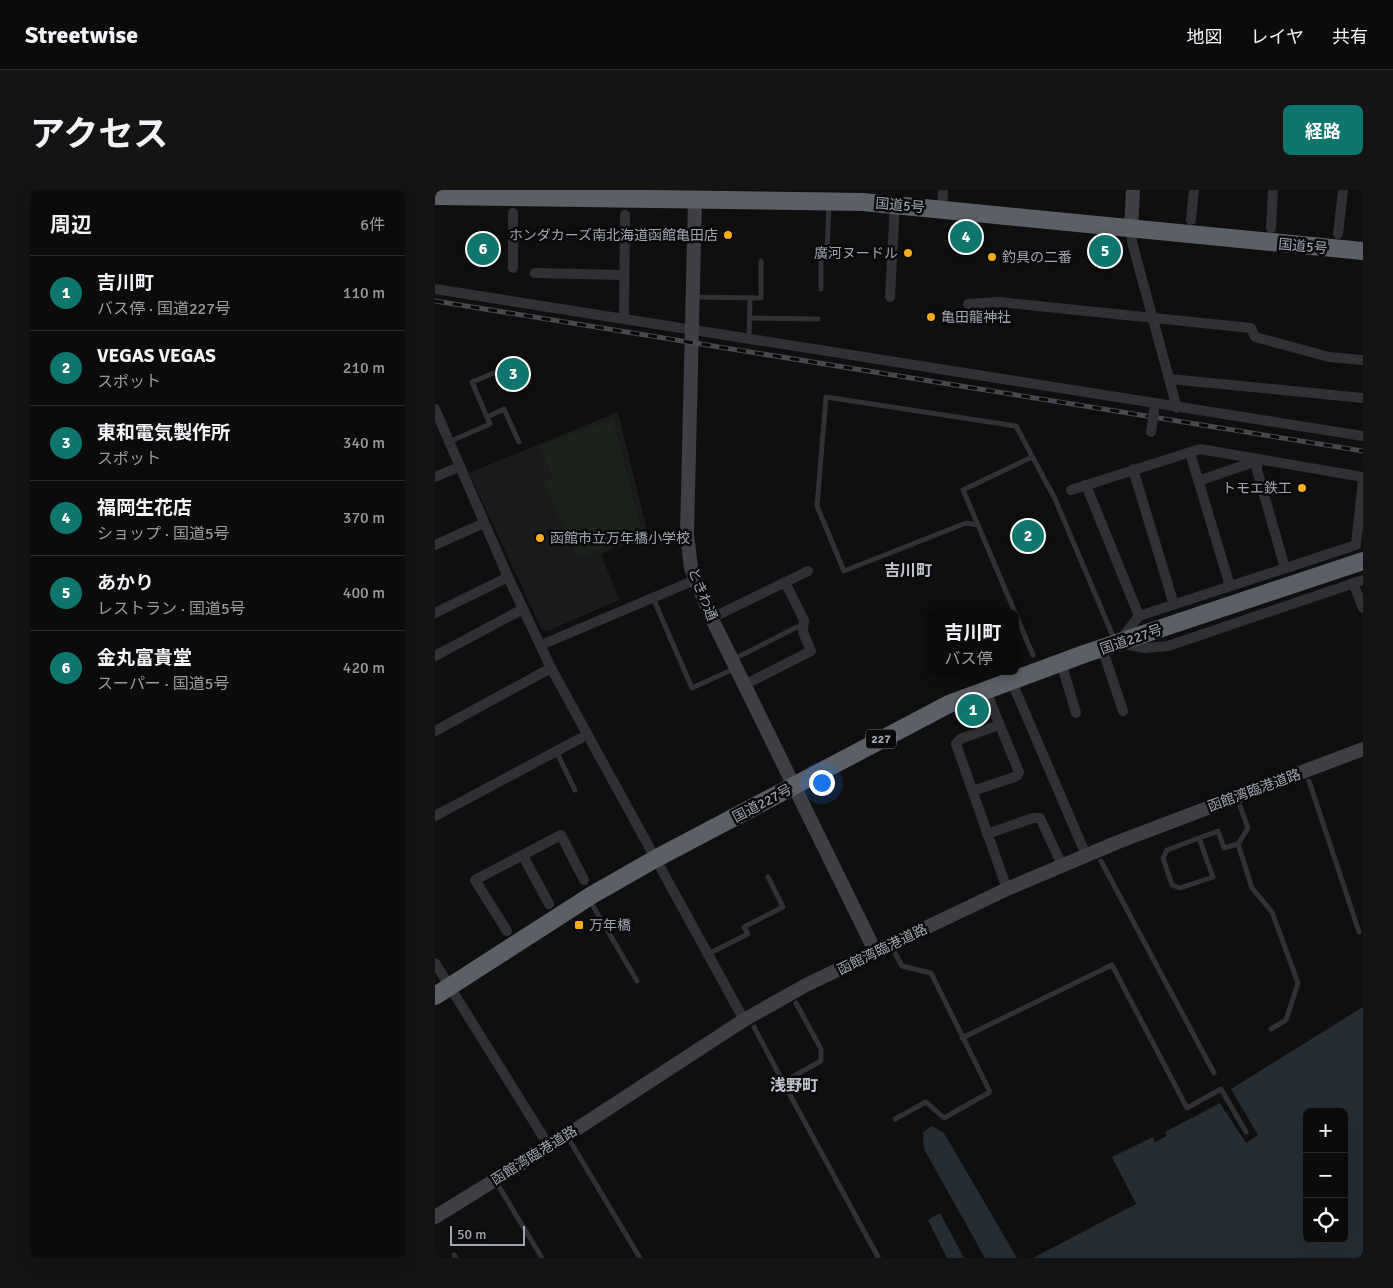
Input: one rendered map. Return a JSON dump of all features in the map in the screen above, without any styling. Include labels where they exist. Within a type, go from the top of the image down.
[{"type":"highway","name":"国道5号","points":[[435,196],[695,200],[716,195],[895,204],[1363,251]]},
{"type":"highway","name":"国道227号","points":[[435,996],[588,898],[655,859],[949,704],[1061,662],[1363,561]]},
{"type":"street","points":[[942,209],[943,190]]},
{"type":"street","points":[[1133,190],[1132,242],[1177,408]]},
{"type":"street","points":[[1191,220],[1194,190]]},
{"type":"street","points":[[1271,228],[1273,190]]},
{"type":"street","points":[[1338,234],[1343,190]]},
{"type":"street","name":"ときわ通","points":[[695,200],[688,556],[695,580],[738,662],[794,786],[875,951]]},
{"type":"street","points":[[891,297],[895,204]]},
{"type":"street","points":[[513,213],[513,268]]},
{"type":"street","points":[[624,319],[625,215]]},
{"type":"street","points":[[535,273],[625,275]]},
{"type":"street","points":[[435,290],[1363,436]]},
{"type":"street","points":[[968,304],[999,302],[1251,328],[1255,337],[1329,356],[1363,360]]},
{"type":"street","points":[[1170,379],[1363,398]]},
{"type":"street","points":[[435,409],[508,577],[551,668],[708,955],[749,1024]]},
{"type":"street","points":[[1151,432],[1154,411]]},
{"type":"street","points":[[1071,490],[1200,449],[1257,461],[1363,478],[1359,543],[1139,616],[1112,645]]},
{"type":"street","points":[[1190,453],[1230,586]]},
{"type":"street","points":[[1199,481],[1257,461]]},
{"type":"street","points":[[1257,461],[1257,470],[1285,568]]},
{"type":"street","points":[[435,477],[459,467]]},
{"type":"street","points":[[1133,469],[1174,605]]},
{"type":"street","points":[[1087,484],[1139,616]]},
{"type":"street","points":[[435,545],[484,522]]},
{"type":"street","points":[[720,614],[808,571]]},
{"type":"street","points":[[435,613],[508,577]]},
{"type":"street","points":[[541,645],[695,580]]},
{"type":"street","points":[[752,681],[811,651],[803,632],[804,620],[785,582]]},
{"type":"street","points":[[1112,645],[1145,648],[1168,646],[1358,582],[1363,608]]},
{"type":"street","points":[[435,656],[523,609]]},
{"type":"street","points":[[1112,645],[1123,711]]},
{"type":"street","points":[[1061,662],[1076,713]]},
{"type":"street","points":[[435,731],[551,668]]},
{"type":"street","points":[[1011,680],[1086,855]]},
{"type":"street","points":[[973,791],[1018,774],[1019,769],[985,689]]},
{"type":"street","points":[[999,724],[956,742],[1007,889]]},
{"type":"street","points":[[435,816],[581,738]]},
{"type":"street","name":"函館湾臨港道路","points":[[435,1216],[749,1024],[806,985],[1007,889],[1062,865],[1211,805],[1363,749]]},
{"type":"street","points":[[987,834],[1033,818],[1040,818],[1062,865]]},
{"type":"street","points":[[507,931],[475,880],[505,862],[511,863],[561,835],[584,880]]},
{"type":"street","points":[[523,856],[549,904]]},
{"type":"street","points":[[435,964],[451,986],[549,1146]]},
{"type":"lane","points":[[821,289],[821,253],[827,252],[829,202]]},
{"type":"lane","points":[[693,297],[761,298],[761,261]]},
{"type":"lane","points":[[749,340],[750,298]]},
{"type":"lane","points":[[750,318],[818,320]]},
{"type":"lane","points":[[449,442],[490,424],[472,382],[494,373]]},
{"type":"lane","points":[[978,525],[966,523],[843,571],[817,506],[826,397],[1015,426],[1055,499],[1112,645]]},
{"type":"lane","points":[[487,417],[504,409],[519,442]]},
{"type":"lane","points":[[1014,610],[963,490],[1032,457]]},
{"type":"lane","points":[[652,597],[693,688],[797,627],[803,627]]},
{"type":"lane","points":[[1019,622],[1033,655]]},
{"type":"lane","points":[[556,752],[575,790]]},
{"type":"lane","points":[[1309,780],[1359,932]]},
{"type":"lane","points":[[1199,838],[1213,877],[1180,888],[1172,885],[1163,858],[1167,850],[1199,838],[1218,831],[1225,848],[1238,844],[1248,828],[1240,806]]},
{"type":"lane","points":[[1238,844],[1252,888],[1272,912],[1298,983],[1286,1020],[1271,1029]]},
{"type":"lane","points":[[1101,861],[1214,1073]]},
{"type":"lane","points":[[708,955],[748,934],[744,927],[783,907],[768,877]]},
{"type":"lane","points":[[588,898],[637,980]]},
{"type":"lane","points":[[895,953],[902,966],[931,973],[989,1092],[944,1118],[926,1102],[895,1119]]},
{"type":"lane","points":[[962,1038],[1112,965],[1187,1108],[1221,1090],[1246,1132]]},
{"type":"lane","points":[[783,1082],[821,1061],[821,1049],[796,1003]]},
{"type":"lane","points":[[749,1024],[783,1082],[878,1257]]},
{"type":"lane","points":[[566,1136],[639,1258]]},
{"type":"lane","points":[[495,1179],[542,1258]]},
{"type":"shaded area","points":[[618,412],[648,534],[601,554],[619,600],[550,630],[542,630],[469,473]]},
{"type":"shaded area","points":[[613,419],[642,534],[578,558],[544,483],[554,478],[540,446]]},
{"type":"shaded area","points":[[1363,1007],[1363,1258],[1033,1258],[1136,1204],[1112,1157],[1153,1137],[1155,1142],[1167,1136],[1165,1132],[1220,1103],[1246,1143],[1258,1135],[1231,1089]]},
{"type":"shaded area","points":[[932,1126],[944,1133],[1017,1258],[985,1258],[924,1149],[923,1132]]},
{"type":"shaded area","points":[[940,1213],[964,1258],[947,1258],[928,1220]]},
{"type":"railway","points":[[435,301],[1363,451]]},
{"type":"place","name":"ホンダカーズ南北海道函館亀田店","points":[[728,235]]},
{"type":"place","name":"福岡生花店","points":[[966,237]]},
{"type":"place","name":"金丸富貴堂","points":[[483,249]]},
{"type":"place","name":"あかり","points":[[1105,251]]},
{"type":"place","name":"廣河ヌードル","points":[[908,253]]},
{"type":"place","name":"釣具の二番","points":[[992,257]]},
{"type":"place","name":"亀田龍神社","points":[[931,317]]},
{"type":"place","name":"東和電気製作所","points":[[513,374]]},
{"type":"place","name":"トモエ鉄工","points":[[1302,488]]},
{"type":"place","name":"VEGAS VEGAS","points":[[1028,536]]},
{"type":"place","name":"函館市立万年橋小学校","points":[[540,538]]},
{"type":"place","name":"吉川町","points":[[973,710]]},
{"type":"place","name":"万年橋","points":[[579,925]]},
{"type":"district","name":"吉川町","points":[[908,570]]},
{"type":"district","name":"浅野町","points":[[794,1085]]}]
